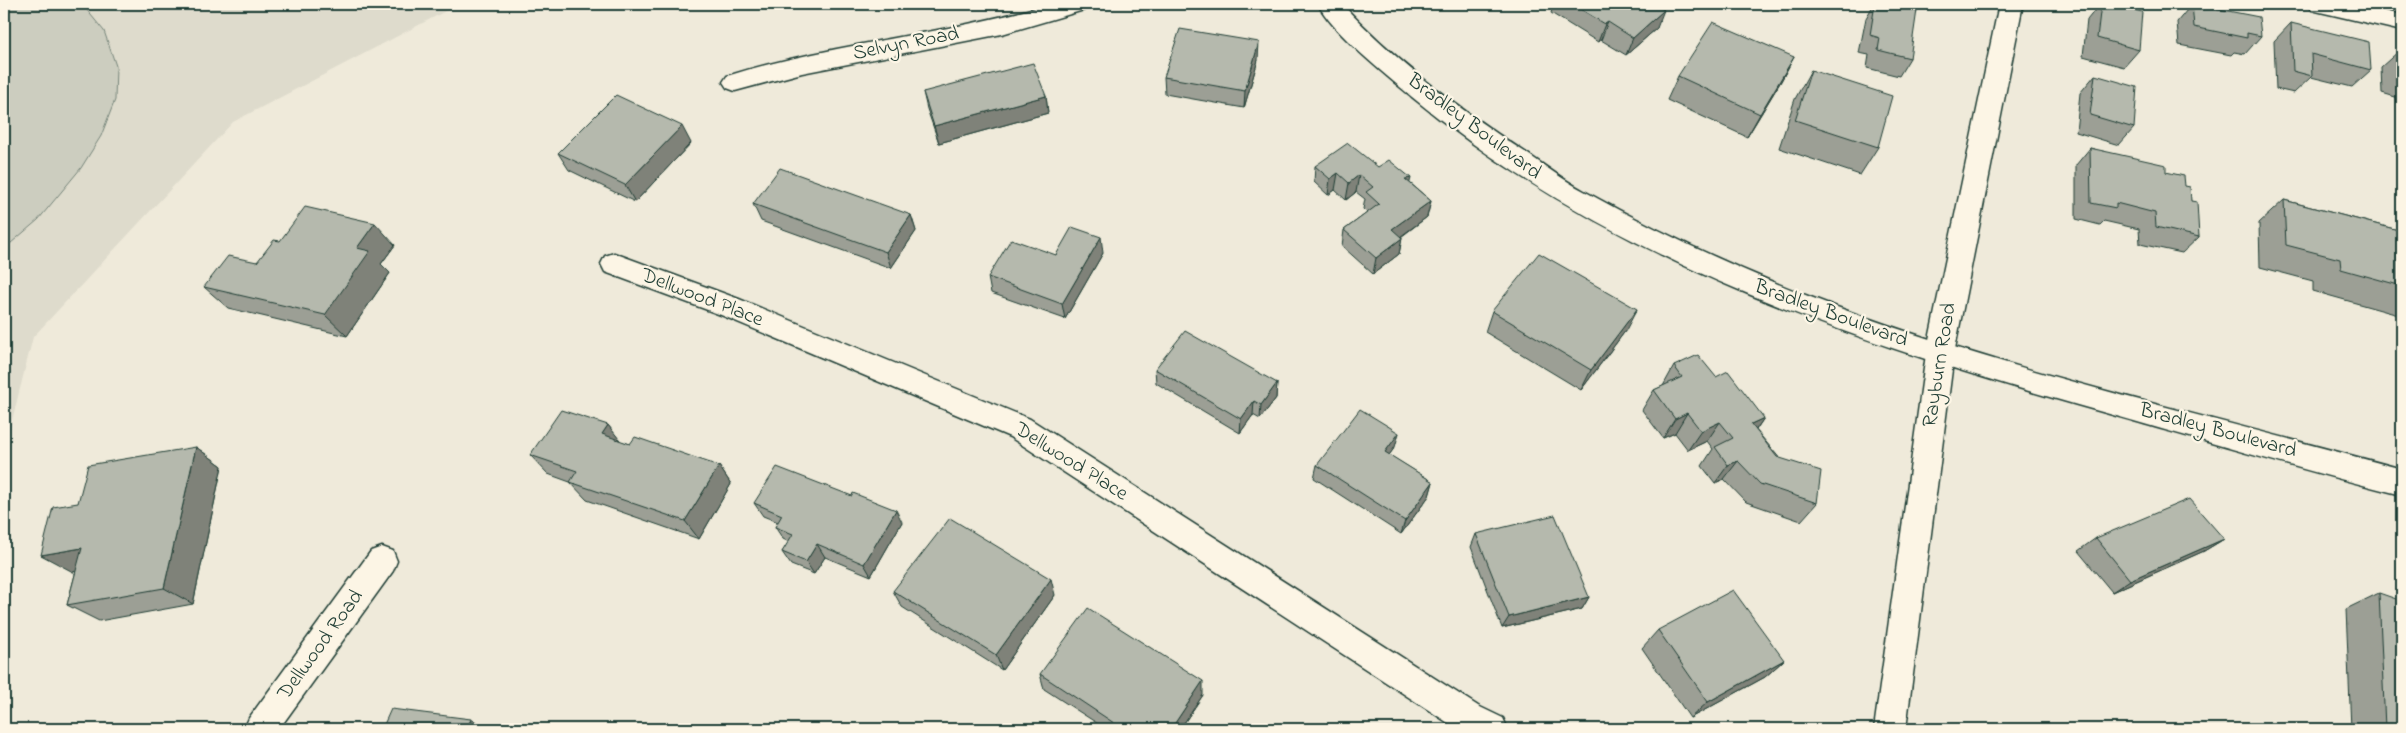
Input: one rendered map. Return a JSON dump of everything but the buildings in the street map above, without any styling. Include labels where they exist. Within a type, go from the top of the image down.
[{"type":"street","name":"Selvyn Road","points":[[735,82],[802,64],[1002,26],[1076,4]]},
{"type":"street","name":"Bradley Boulevard","points":[[1329,4],[1383,58],[1438,105],[1491,144],[1572,197],[1631,230],[1713,269],[1861,327],[1940,354],[2402,482]]},
{"type":"street","name":"Rayburn Road","points":[[1890,729],[1940,354],[2011,4]]},
{"type":"street","points":[[2320,4],[2402,23]]},
{"type":"street","name":"Dellwood Place","points":[[614,264],[730,307],[1020,428],[1467,717],[1492,729]]},
{"type":"street","name":"Dellwood Road","points":[[260,729],[382,561]]},
{"type":"shaded area","points":[[4,4],[459,4],[233,122],[33,337],[4,452]]},
{"type":"shaded area","points":[[4,4],[75,4],[86,9],[104,31],[116,66],[115,100],[101,136],[81,168],[38,220],[4,249]]}]
